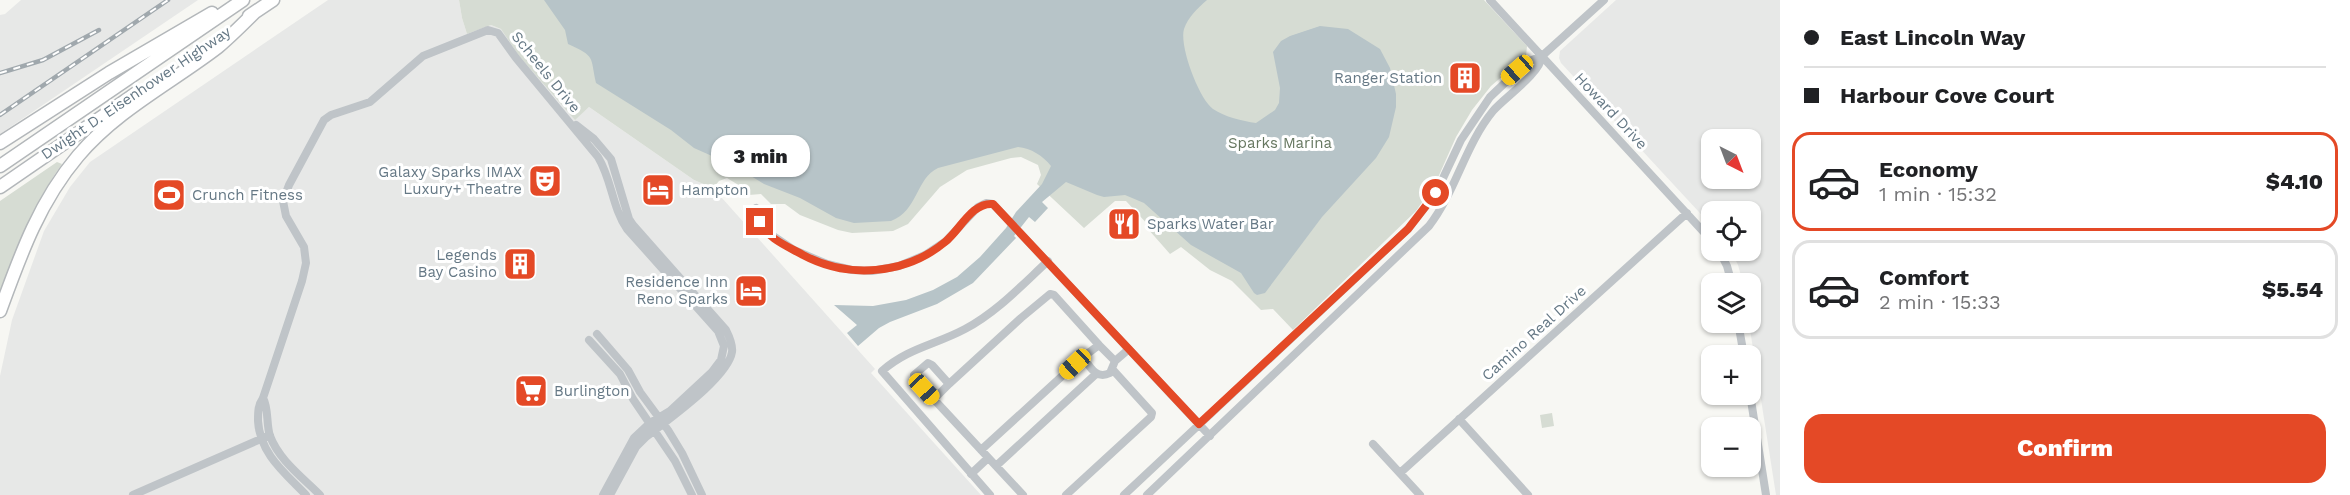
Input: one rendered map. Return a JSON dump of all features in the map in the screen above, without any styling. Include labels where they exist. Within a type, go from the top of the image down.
[{"type":"highway","points":[[0,143],[146,52],[209,15],[243,0]]},
{"type":"highway","name":"Dwight D. Eisenhower Highway","points":[[0,166],[243,0]]},
{"type":"highway","name":"Dwight D. Eisenhower Highway","points":[[0,187],[273,0]]},
{"type":"highway","points":[[0,311],[39,213],[79,155],[126,111],[219,46],[255,12]]},
{"type":"street","name":"Howard Drive","points":[[1491,0],[1701,229]]},
{"type":"street","points":[[1124,495],[1408,229],[1436,193],[1461,140],[1481,108],[1498,88],[1527,62],[1542,56],[1604,0]]},
{"type":"street","name":"Scheels Drive","points":[[306,495],[276,465],[258,414],[306,263],[302,242],[284,210],[284,196],[324,120],[370,102],[423,56],[488,30],[498,33],[602,163],[620,217],[626,228],[669,270],[718,331],[724,346],[722,360],[662,421]]},
{"type":"street","points":[[1147,495],[1429,226],[1447,199],[1483,124],[1506,97],[1539,66],[1542,56]]},
{"type":"street","points":[[568,118],[594,139],[611,159],[629,219],[674,276],[698,303],[704,304],[726,330],[732,352],[720,375],[662,421],[634,438],[603,495]]},
{"type":"street","points":[[756,208],[766,231],[794,250],[827,264],[852,270],[872,271],[899,266],[932,251],[952,235],[978,207],[986,203],[996,205],[1210,436]]},
{"type":"street","name":"Camino Real Drive","points":[[1400,473],[1687,213]]},
{"type":"street","points":[[990,495],[882,371],[909,352],[951,336],[983,318],[1048,261]]},
{"type":"street","points":[[934,399],[1021,318],[1050,294],[1054,296],[1099,345],[1152,413],[1151,417],[1066,495]]},
{"type":"street","points":[[597,334],[662,421],[682,453],[702,495]]},
{"type":"street","points":[[589,340],[624,372],[633,399],[675,461],[692,495]]},
{"type":"street","points":[[981,450],[1099,345]]},
{"type":"street","points":[[1083,357],[1096,374],[1106,375],[1129,349]]},
{"type":"street","points":[[949,384],[928,363],[914,375],[915,379],[1023,495]]},
{"type":"street","points":[[996,466],[1096,374]]},
{"type":"street","points":[[1752,405],[1766,495]]},
{"type":"street","points":[[1459,419],[1528,495]]},
{"type":"street","points":[[610,495],[636,447],[652,427]]},
{"type":"street","points":[[133,495],[266,437]]},
{"type":"street","name":"Scheels Drive","points":[[266,437],[282,457],[320,495]]},
{"type":"street","points":[[1373,444],[1420,495]]},
{"type":"street","points":[[971,474],[988,458]]},
{"type":"shaded area","points":[[21,0],[198,0],[0,134],[0,15],[5,14]]},
{"type":"shaded area","points":[[328,0],[459,0],[467,34],[491,25],[501,29],[575,119],[589,107],[694,180],[713,188],[875,369],[871,373],[981,495],[0,495],[0,376],[12,320],[44,231],[70,187],[90,162]]},
{"type":"shaded area","name":"Sparks Marina","points":[[544,0],[1207,0],[1188,21],[1183,37],[1187,59],[1196,84],[1208,103],[1218,112],[1256,123],[1275,110],[1279,103],[1280,88],[1273,52],[1281,41],[1290,36],[1320,26],[1348,29],[1380,49],[1390,68],[1396,94],[1396,107],[1389,137],[1376,158],[1322,217],[1265,293],[1257,295],[1254,293],[1241,273],[1191,245],[1144,203],[1125,195],[1104,197],[1066,182],[1042,202],[1048,208],[1035,222],[1029,217],[1014,236],[1016,238],[973,283],[937,304],[879,328],[858,346],[847,333],[857,325],[834,305],[873,306],[906,300],[933,290],[957,277],[980,257],[1042,184],[1051,166],[1048,162],[1032,151],[1018,147],[938,168],[925,179],[907,210],[891,221],[854,223],[836,218],[800,198],[764,184],[720,157],[694,148],[671,130],[596,83],[590,58],[568,44],[565,30]]},
{"type":"shaded area","points":[[1616,0],[1780,0],[1780,495],[1776,495],[1761,399],[1761,345],[1752,345],[1751,333],[1761,333],[1761,273],[1740,273],[1736,261],[1761,261],[1761,201],[1701,201],[1701,214],[1561,63],[1560,51]]},
{"type":"green space","name":"Sparks Marina","points":[[459,0],[1484,0],[1527,46],[1526,56],[1491,86],[1472,110],[1456,137],[1436,182],[1416,211],[1293,330],[1273,309],[1261,310],[1232,281],[1210,270],[1181,247],[1170,254],[1148,229],[1150,227],[1126,201],[1115,201],[1084,228],[1037,184],[1041,175],[1038,165],[1021,157],[967,170],[940,187],[908,224],[893,231],[852,233],[838,230],[800,215],[785,204],[771,204],[761,194],[749,195],[744,191],[745,189],[727,178],[719,181],[713,188],[694,180],[589,107],[575,120],[519,56],[501,29],[491,25],[467,34]]},
{"type":"green space","points":[[57,162],[62,164],[35,210],[0,292],[0,201]]},
{"type":"green space","points":[[1552,413],[1554,426],[1542,428],[1540,415]]},
{"type":"railway","points":[[0,115],[168,0]]},
{"type":"railway","points":[[0,73],[43,60],[99,30]]},
{"type":"place","name":"Ranger Station","points":[[1465,78]]},
{"type":"place","name":"Galaxy Sparks IMAX Luxury+ Theatre","points":[[545,181]]},
{"type":"place","name":"Hampton","points":[[658,190]]},
{"type":"place","name":"Crunch Fitness","points":[[169,195]]},
{"type":"place","name":"Sparks Water Bar","points":[[1124,224]]},
{"type":"place","name":"Legends Bay Casino","points":[[520,264]]},
{"type":"place","name":"Residence Inn Reno Sparks","points":[[751,291]]},
{"type":"place","name":"Burlington","points":[[531,391]]},
{"type":"route","points":[[760,222],[775,239],[807,257],[843,268],[872,271],[899,266],[925,255],[946,241],[982,204],[996,205],[1199,424],[1408,229],[1436,193]]}]
